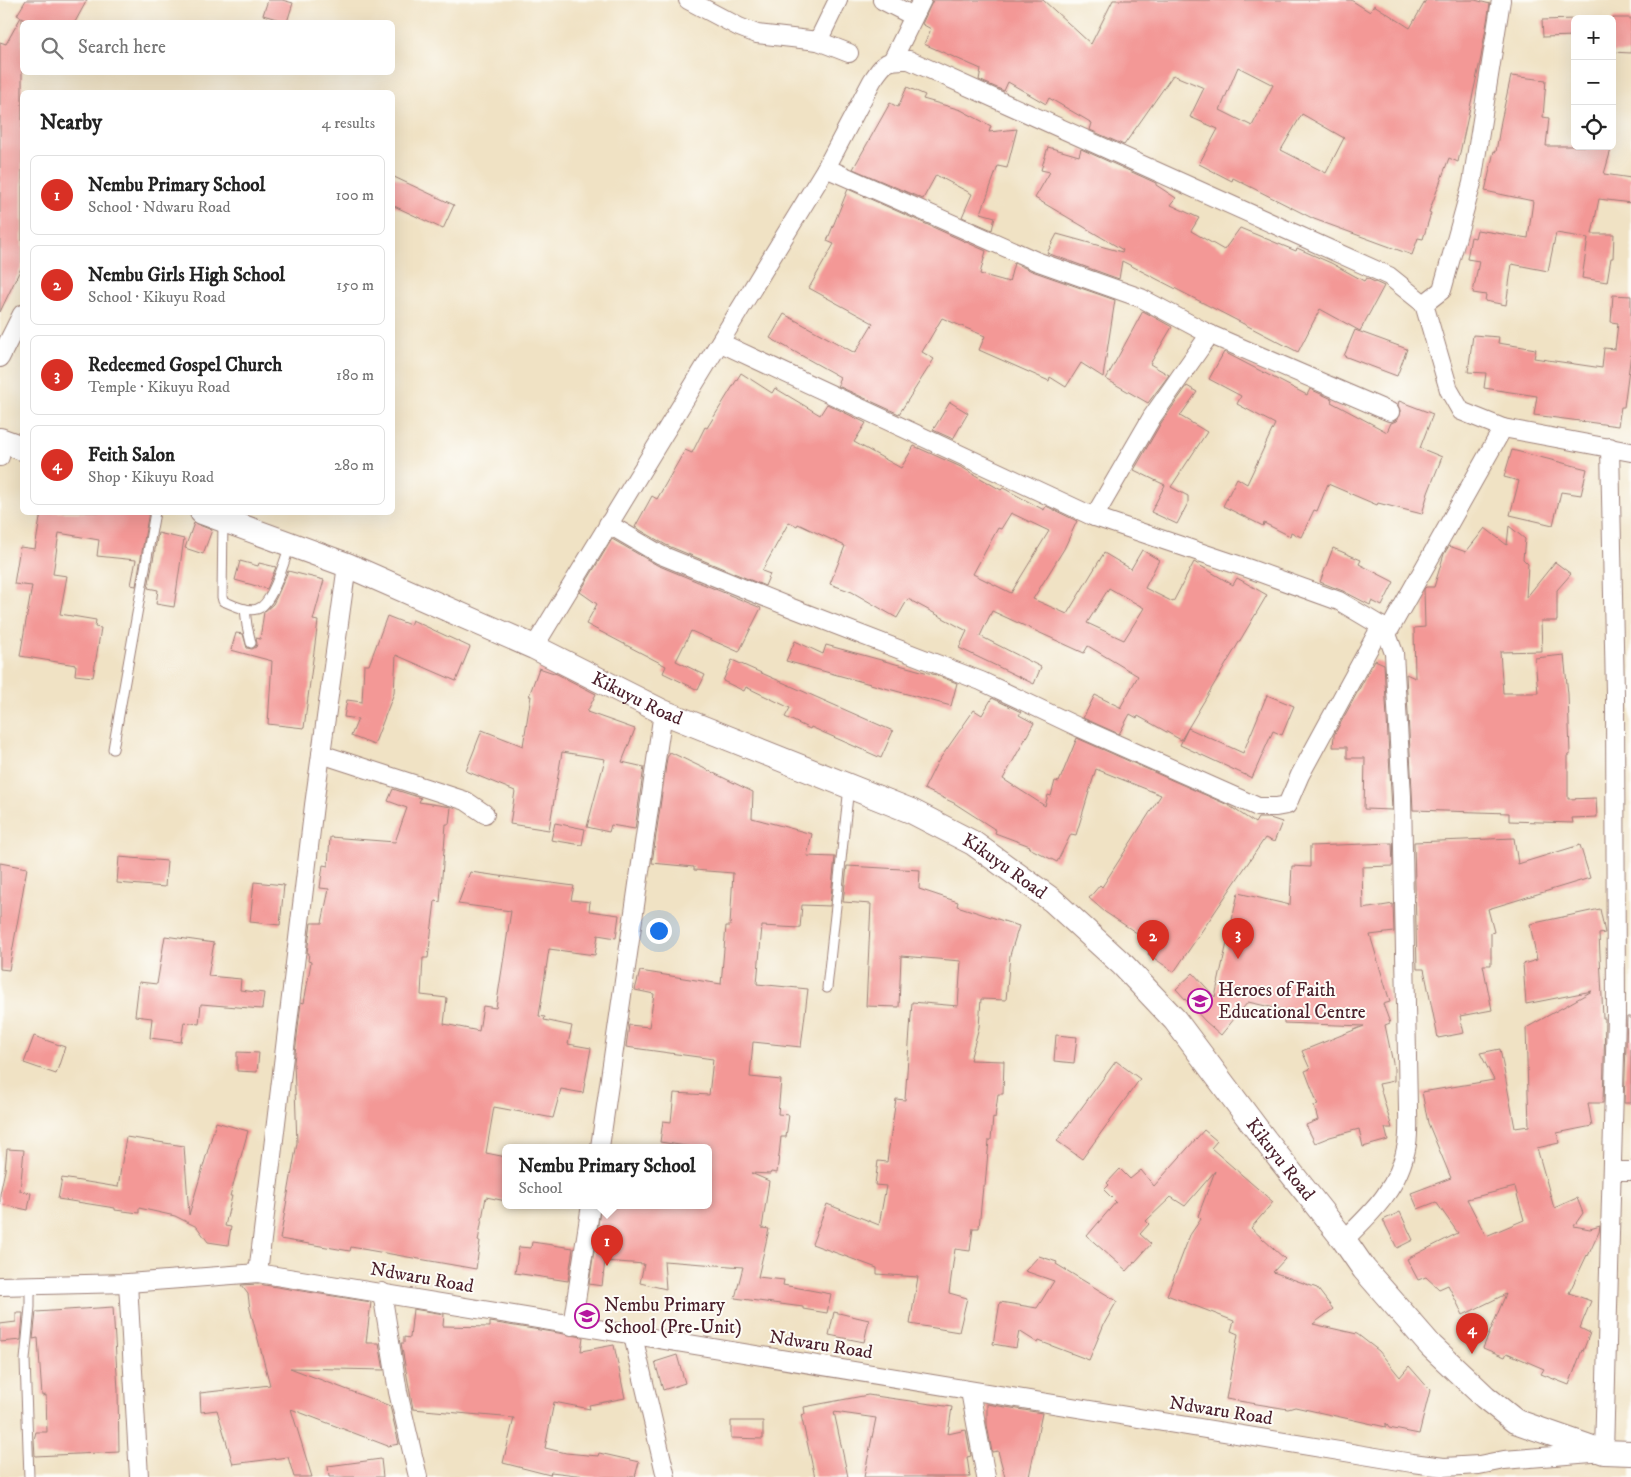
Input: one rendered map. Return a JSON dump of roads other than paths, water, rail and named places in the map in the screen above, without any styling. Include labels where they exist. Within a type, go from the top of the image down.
[{"type":"main road","name":"Kikuyu Road","points":[[212,516],[347,565],[534,647],[663,712],[911,811],[973,843],[1052,900],[1123,965],[1174,1020],[1344,1240],[1364,1269],[1431,1346],[1485,1397],[1515,1421],[1604,1452],[1631,1453]]},
{"type":"street","points":[[688,0],[739,27],[757,34],[818,41],[849,53]]},
{"type":"street","points":[[818,41],[838,0]]},
{"type":"street","points":[[882,0],[913,16]]},
{"type":"street","points":[[534,647],[826,168],[872,81],[880,68],[893,59],[922,0]]},
{"type":"street","points":[[1424,304],[1442,290],[1472,182],[1501,0]]},
{"type":"street","points":[[893,59],[909,60],[1389,276],[1424,304],[1449,390],[1461,411],[1503,428],[1631,452]]},
{"type":"street","points":[[826,168],[1036,261],[1141,298],[1210,334],[1390,412]]},
{"type":"street","points":[[0,358],[20,318]]},
{"type":"street","points":[[1094,517],[1152,417],[1210,334]]},
{"type":"street","points":[[721,343],[1094,517],[1250,569],[1338,601],[1384,630],[1394,653],[1402,796],[1408,1108],[1407,1143],[1400,1170],[1390,1191],[1372,1213],[1344,1240]]},
{"type":"street","points":[[608,524],[661,555],[981,681],[1078,727],[1258,807],[1276,807],[1287,804],[1300,776],[1503,428]]},
{"type":"street","points":[[1604,1452],[1616,1006],[1615,694],[1610,447]]},
{"type":"street","points":[[258,1273],[321,754],[347,565]]},
{"type":"street","points":[[600,1144],[663,712]]},
{"type":"street","points":[[321,754],[466,801],[485,814]]},
{"type":"street","points":[[1612,1171],[1631,1171]]},
{"type":"street","points":[[572,1326],[590,1209]]},
{"type":"street","name":"Ndwaru Road","points":[[0,1286],[128,1283],[258,1273],[382,1292],[572,1326],[1412,1464],[1444,1467],[1479,1465],[1504,1460],[1604,1452]]},
{"type":"street","points":[[128,1283],[139,1477]]},
{"type":"street","points":[[382,1292],[398,1392],[418,1477]]},
{"type":"street","points":[[633,1336],[666,1477]]},
{"type":"street","points":[[970,1391],[986,1477]]},
{"type":"lane","points":[[113,749],[154,515]]},
{"type":"lane","points":[[212,516],[223,601],[245,610],[264,608],[270,599],[290,544]]},
{"type":"lane","points":[[245,610],[246,626],[251,643]]},
{"type":"lane","points":[[827,988],[849,787]]},
{"type":"lane","points":[[29,1477],[25,1360],[30,1308],[30,1285]]},
{"type":"place","name":"Redeemed Gospel Church","points":[[1238,959]]},
{"type":"place","name":"Nembu Girls High School","points":[[1153,961]]},
{"type":"place","name":"Heroes of Faith Educational Centre","points":[[1200,1001]]},
{"type":"place","name":"Nembu Primary School","points":[[607,1266]]},
{"type":"place","name":"Nembu Primary School (Pre-Unit)","points":[[587,1316]]},
{"type":"place","name":"Feith Salon","points":[[1472,1354]]}]
